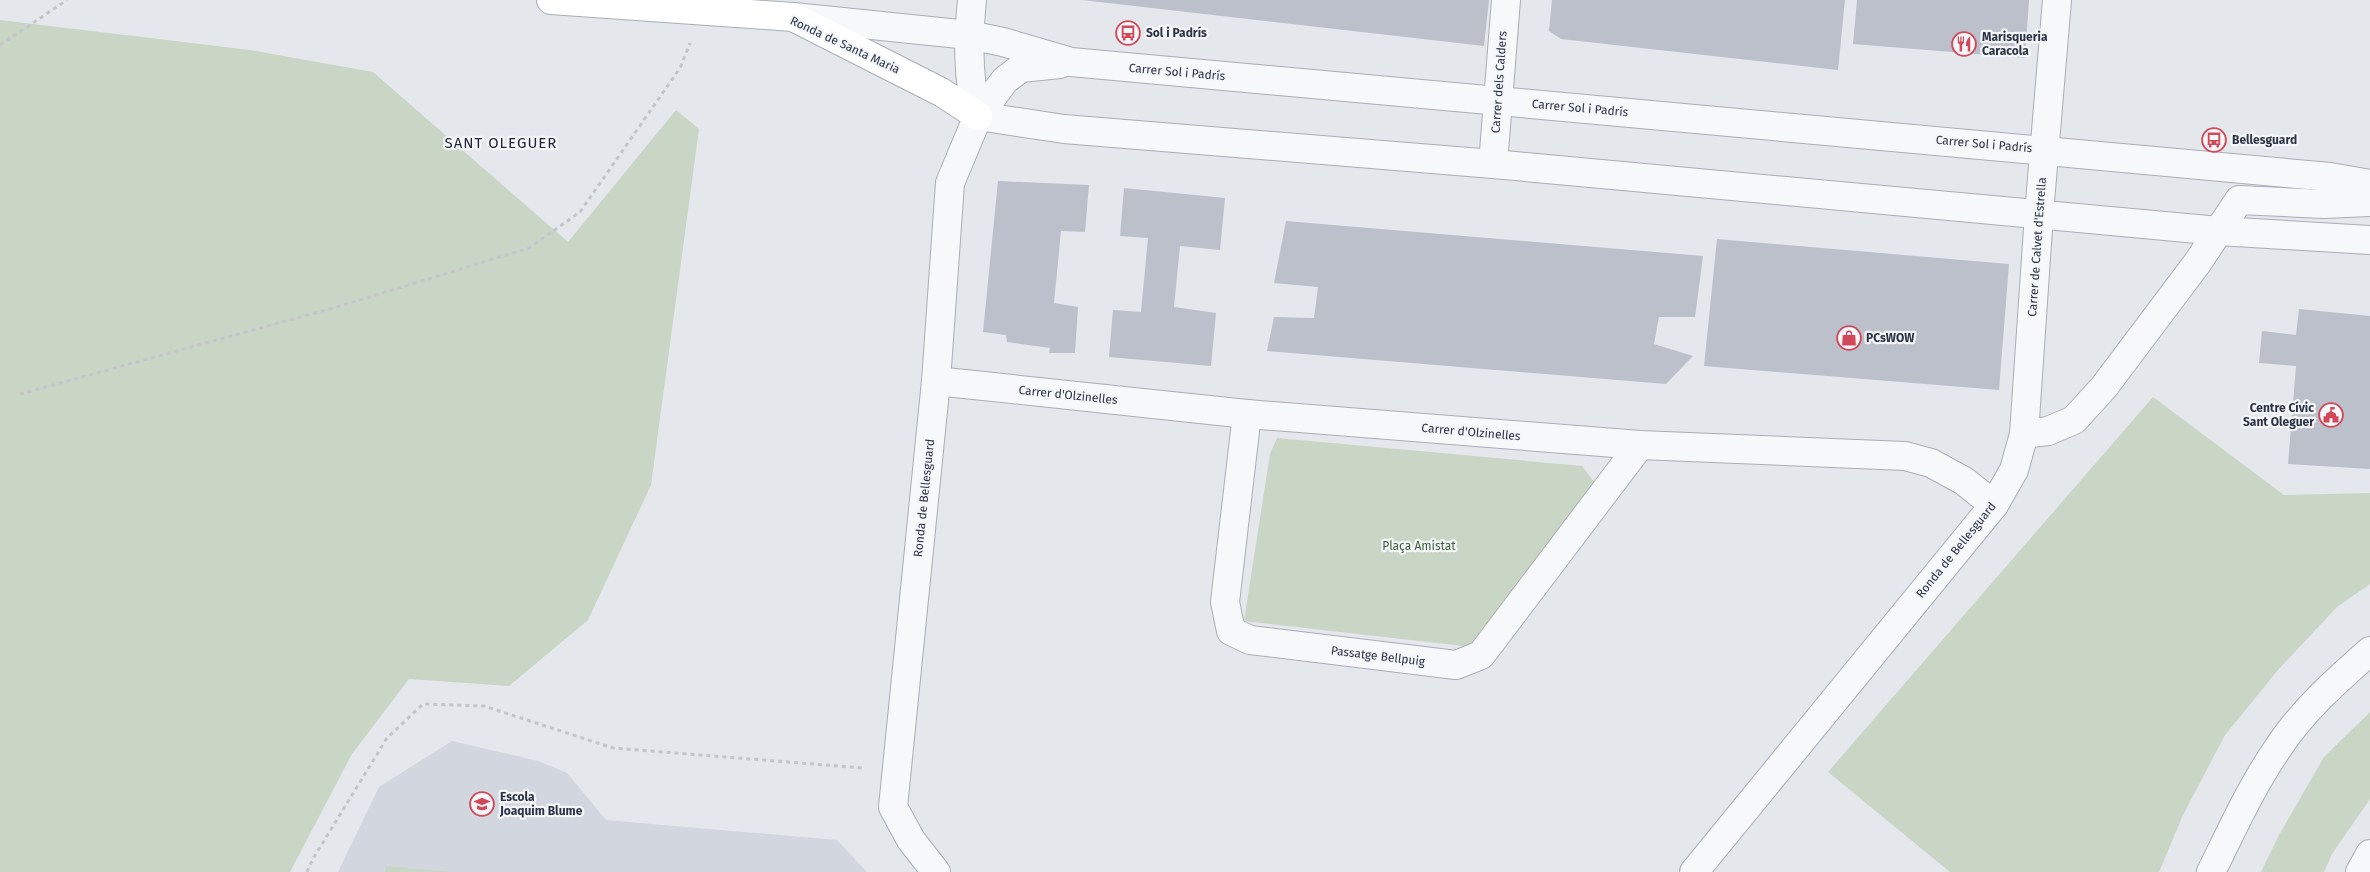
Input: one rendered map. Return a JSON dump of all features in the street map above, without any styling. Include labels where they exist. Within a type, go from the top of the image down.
[{"type":"street","name":"Ronda de Santa Maria","points":[[551,0],[701,12],[738,6],[793,17],[941,92],[978,116]]},
{"type":"street","points":[[972,0],[969,35],[971,93],[978,116],[1064,128],[1493,164],[2219,231],[2370,240]]},
{"type":"street","name":"Carrer dels Calders","points":[[1493,164],[1506,0]]},
{"type":"street","name":"Carrer de Calvet d'Estrella","points":[[2024,434],[2039,214],[2057,0]]},
{"type":"street","name":"Carrer Sol i Padrís","points":[[793,17],[969,35],[1003,42],[1071,62],[2044,150],[2330,177],[2370,184]]},
{"type":"street","name":"Ronda de Bellesguard","points":[[936,872],[911,840],[893,807],[936,381],[950,183],[978,116],[1006,80],[1021,68],[1071,62]]},
{"type":"street","points":[[2024,434],[2048,431],[2074,420],[2104,387],[2198,262],[2239,200],[2324,204],[2370,202]]},
{"type":"street","name":"Carrer d'Olzinelles","points":[[936,381],[1247,414],[1640,445],[1905,456],[1932,463],[1964,481],[1994,505]]},
{"type":"street","name":"Passatge Bellpuig","points":[[1247,414],[1225,602],[1231,631],[1250,640],[1456,665],[1481,655],[1640,445]]},
{"type":"street","name":"Ronda de Bellesguard","points":[[1694,872],[1994,505],[2014,470],[2024,434]]},
{"type":"street","points":[[2211,872],[2252,788],[2279,746],[2318,700],[2370,652]]},
{"type":"street","points":[[2360,872],[2370,854]]},
{"type":"path","points":[[0,45],[67,0]]},
{"type":"path","points":[[20,394],[336,307],[529,248],[580,212],[680,68],[701,12]]},
{"type":"path","points":[[307,872],[314,857],[387,738],[423,704],[484,706],[613,748],[896,770]]},
{"type":"shaded area","name":"Escola Joaquim Blume","points":[[452,741],[538,761],[567,773],[606,820],[837,840],[867,872],[338,872],[379,787]]},
{"type":"green space","points":[[0,20],[250,50],[373,72],[568,242],[676,110],[699,129],[651,485],[588,620],[509,686],[409,679],[352,754],[290,872],[0,872]]},
{"type":"green space","points":[[2153,397],[2284,495],[2370,493],[2370,584],[2337,607],[2278,670],[2225,735],[2183,815],[2159,872],[1950,872],[1828,772]]},
{"type":"green space","name":"Plaça Amistat","points":[[1277,438],[1582,466],[1595,483],[1472,647],[1244,621],[1270,454]]},
{"type":"green space","points":[[2370,712],[2370,799],[2332,854],[2324,872],[2261,872],[2279,835],[2324,757]]},
{"type":"green space","points":[[386,866],[451,872],[385,872]]},
{"type":"building","points":[[1082,0],[1489,0],[1484,46]]},
{"type":"building","points":[[1552,0],[1845,0],[1838,70],[1561,39],[1549,31]]},
{"type":"building","points":[[1857,0],[2029,0],[2025,58],[1853,44]]},
{"type":"building","points":[[998,181],[1089,185],[1085,232],[1061,231],[1054,303],[1078,307],[1075,353],[1049,353],[1050,348],[1007,342],[1006,335],[983,332]]},
{"type":"building","points":[[1124,188],[1225,198],[1220,250],[1180,246],[1174,307],[1216,313],[1211,366],[1109,357],[1113,310],[1141,312],[1148,238],[1120,236]]},
{"type":"building","points":[[1286,221],[1703,256],[1695,317],[1659,317],[1654,344],[1693,356],[1666,384],[1267,351],[1274,317],[1314,318],[1318,287],[1274,283]]},
{"type":"building","points":[[1717,239],[2009,264],[1999,390],[1704,366]]},
{"type":"building","name":"Centre Cívic Sant Oleguer","points":[[2299,309],[2370,316],[2370,469],[2288,464],[2296,366],[2259,363],[2262,331],[2296,335]]},
{"type":"place","name":"Sol i Padrís","points":[[1128,33]]},
{"type":"place","name":"Marisqueria Caracola","points":[[1964,44]]},
{"type":"place","name":"Bellesguard","points":[[2214,140]]},
{"type":"place","name":"PCsWOW","points":[[1849,338]]},
{"type":"place","name":"Centre Cívic Sant Oleguer","points":[[2331,415]]},
{"type":"place","name":"Escola Joaquim Blume","points":[[482,804]]},
{"type":"district","name":"SANT OLEGUER","points":[[501,143]]}]
